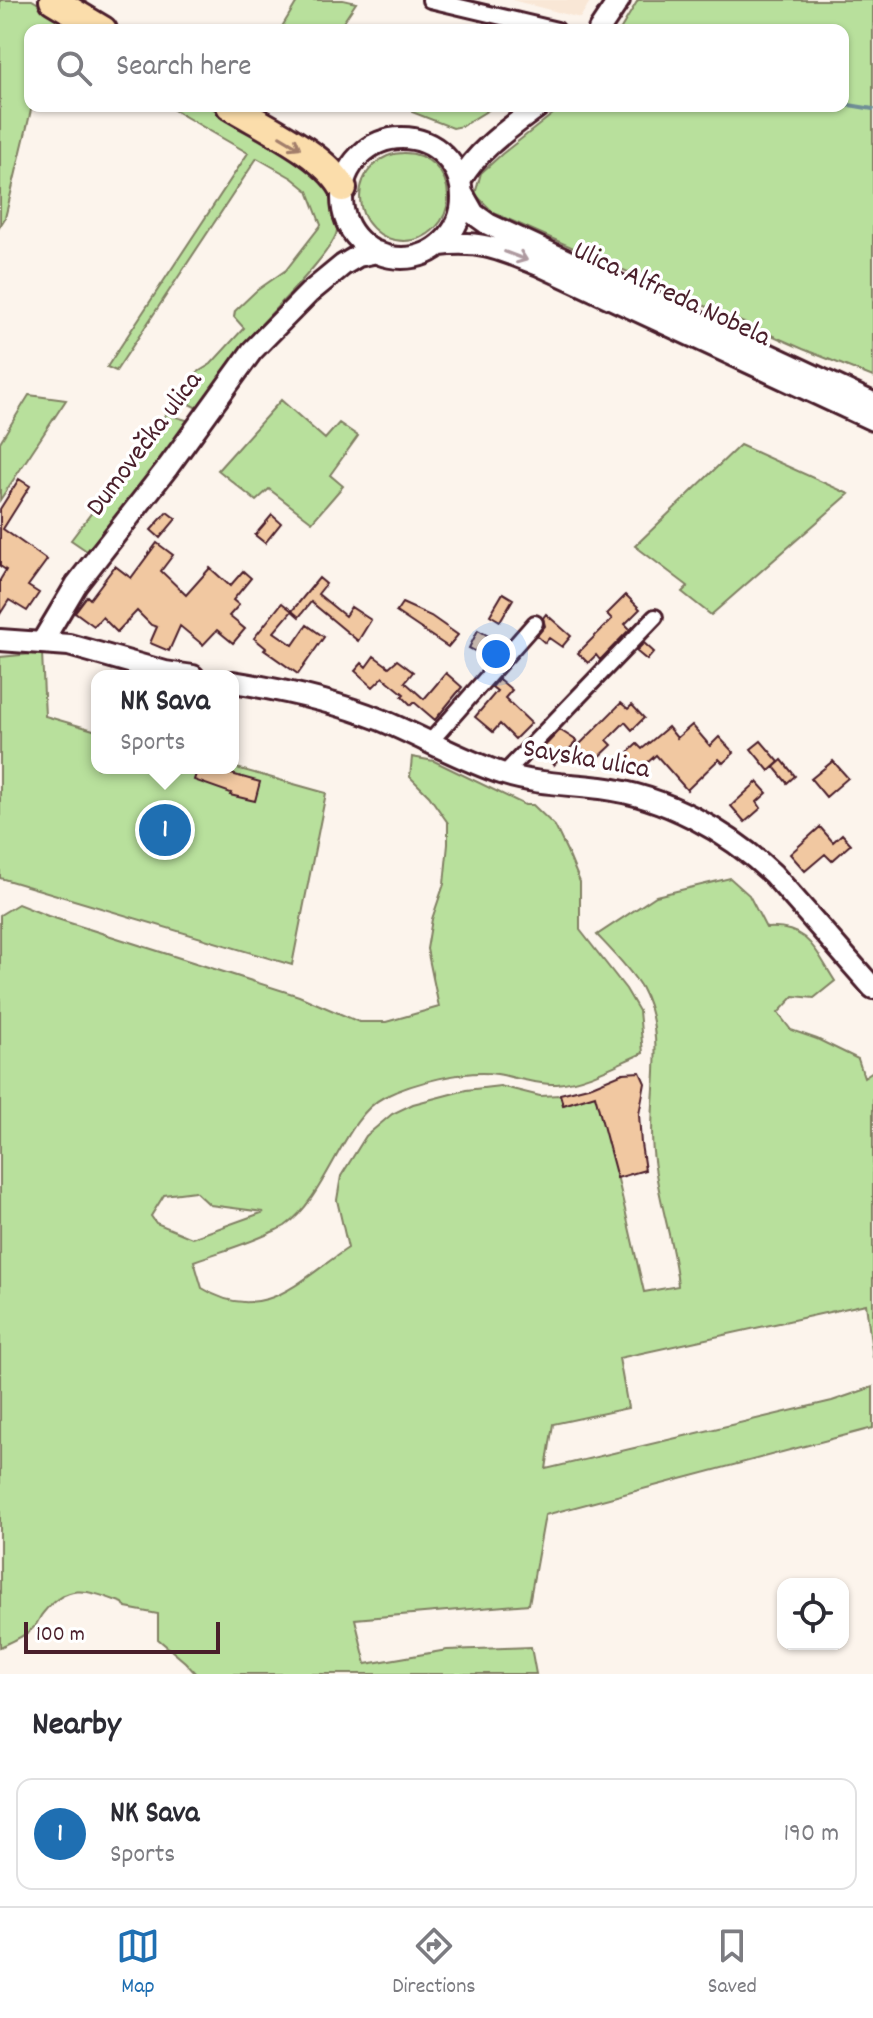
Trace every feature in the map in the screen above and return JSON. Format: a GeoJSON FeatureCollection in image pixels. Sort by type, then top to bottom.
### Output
{"type":"FeatureCollection","features":[{"type":"Feature","properties":{"kind":"highway"},"geometry":{"type":"LineString","coordinates":[[53,0],[93,24]]}},
{"type":"Feature","properties":{"kind":"highway"},"geometry":{"type":"LineString","coordinates":[[240,112],[313,156],[330,170],[343,188]]}},
{"type":"Feature","properties":{"kind":"street"},"geometry":{"type":"LineString","coordinates":[[430,0],[532,24]]}},
{"type":"Feature","properties":{"kind":"street"},"geometry":{"type":"LineString","coordinates":[[603,24],[619,0]]}},
{"type":"Feature","properties":{"kind":"street"},"geometry":{"type":"LineString","coordinates":[[461,187],[473,161],[531,112]]}},
{"type":"Feature","properties":{"kind":"street"},"geometry":{"type":"LineString","coordinates":[[440,151],[468,148],[502,135]]}},
{"type":"Feature","properties":{"kind":"street"},"geometry":{"type":"LineString","coordinates":[[408,138],[425,142],[440,151],[453,165],[461,187],[461,212],[453,230],[440,245],[426,253],[393,257],[377,252],[356,236],[348,224],[343,206],[343,188],[359,156],[373,145],[390,139],[408,138]]}},
{"type":"Feature","properties":{"kind":"street","name":"Ulica Alfreda Nobela"},"geometry":{"type":"LineString","coordinates":[[461,187],[474,214],[488,224],[873,403]]}},
{"type":"Feature","properties":{"kind":"street","name":"Dumovečka ulica"},"geometry":{"type":"LineString","coordinates":[[309,293],[340,252],[346,240],[348,224]]}},
{"type":"Feature","properties":{"kind":"street","name":"Ulica Alfreda Nobela"},"geometry":{"type":"LineString","coordinates":[[440,245],[462,242],[487,245],[539,265],[873,420]]}},
{"type":"Feature","properties":{"kind":"street","name":"Dumovečka ulica"},"geometry":{"type":"LineString","coordinates":[[42,642],[76,585],[168,467],[252,351],[309,293],[343,265],[358,256],[377,252]]}},
{"type":"Feature","properties":{"kind":"street"},"geometry":{"type":"LineString","coordinates":[[504,774],[655,617]]}},
{"type":"Feature","properties":{"kind":"street"},"geometry":{"type":"LineString","coordinates":[[430,742],[535,623]]}},
{"type":"Feature","properties":{"kind":"street"},"geometry":{"type":"LineString","coordinates":[[0,640],[69,645],[158,670]]}},
{"type":"Feature","properties":{"kind":"street","name":"Savska ulica"},"geometry":{"type":"LineString","coordinates":[[239,683],[345,707],[504,774],[604,788],[672,808],[726,837],[758,860],[873,988]]}},
{"type":"Feature","properties":{"kind":"shaded area"},"geometry":{"type":"Polygon","coordinates":[[[512,0],[591,0],[580,18],[512,0]]]}},
{"type":"Feature","properties":{"kind":"green space"},"geometry":{"type":"Polygon","coordinates":[[[0,0],[32,0],[72,24],[24,24],[24,112],[31,112],[5,218],[0,226],[0,0]]]}},
{"type":"Feature","properties":{"kind":"green space"},"geometry":{"type":"Polygon","coordinates":[[[298,0],[356,3],[342,24],[284,24],[298,0]]]}},
{"type":"Feature","properties":{"kind":"green space"},"geometry":{"type":"Polygon","coordinates":[[[638,0],[873,0],[873,377],[494,213],[475,194],[481,173],[555,112],[849,112],[849,24],[624,24],[638,0]]]}},
{"type":"Feature","properties":{"kind":"green space"},"geometry":{"type":"Polygon","coordinates":[[[177,112],[218,112],[305,164],[323,178],[329,190],[337,230],[325,252],[250,337],[197,408],[181,400],[195,374],[211,364],[244,328],[234,317],[235,311],[256,291],[286,270],[321,225],[308,191],[257,158],[116,371],[107,367],[248,153],[177,112]]]}},
{"type":"Feature","properties":{"kind":"green space"},"geometry":{"type":"Polygon","coordinates":[[[412,112],[485,112],[453,128],[412,112]]]}},
{"type":"Feature","properties":{"kind":"green space"},"geometry":{"type":"Polygon","coordinates":[[[404,153],[421,157],[435,166],[444,180],[448,197],[444,214],[435,228],[421,237],[404,241],[387,237],[373,228],[364,214],[360,197],[364,180],[373,166],[387,157],[404,153]]]}},
{"type":"Feature","properties":{"kind":"green space"},"geometry":{"type":"Polygon","coordinates":[[[29,395],[66,400],[0,500],[0,442],[29,395]]]}},
{"type":"Feature","properties":{"kind":"green space"},"geometry":{"type":"Polygon","coordinates":[[[281,400],[325,439],[339,423],[358,436],[330,475],[343,486],[312,522],[269,489],[256,501],[218,470],[281,400]]]}},
{"type":"Feature","properties":{"kind":"green space"},"geometry":{"type":"Polygon","coordinates":[[[166,414],[190,421],[87,551],[71,540],[166,414]]]}},
{"type":"Feature","properties":{"kind":"green space"},"geometry":{"type":"Polygon","coordinates":[[[740,445],[849,494],[711,615],[682,592],[688,586],[635,546],[740,445]]]}},
{"type":"Feature","properties":{"kind":"green space"},"geometry":{"type":"Polygon","coordinates":[[[42,653],[45,716],[91,729],[91,774],[239,774],[239,769],[326,793],[292,965],[0,878],[0,657],[42,653]]]}},
{"type":"Feature","properties":{"kind":"green space"},"geometry":{"type":"Polygon","coordinates":[[[412,757],[434,761],[525,805],[533,805],[555,826],[580,882],[580,930],[626,989],[639,1011],[643,1053],[579,1080],[557,1084],[497,1074],[455,1075],[424,1082],[384,1097],[370,1107],[358,1122],[313,1196],[285,1226],[194,1261],[202,1288],[224,1299],[243,1302],[262,1300],[297,1285],[348,1248],[337,1200],[341,1176],[366,1136],[392,1114],[413,1104],[466,1090],[500,1086],[540,1096],[560,1095],[564,1105],[595,1095],[644,1292],[678,1286],[653,1152],[654,1027],[641,987],[597,935],[656,896],[730,878],[749,895],[766,928],[780,928],[801,935],[835,981],[814,998],[794,996],[778,1013],[791,1030],[858,1059],[864,1077],[873,1071],[873,1358],[866,1304],[619,1358],[628,1408],[553,1424],[546,1469],[832,1401],[873,1387],[873,1428],[545,1515],[529,1604],[355,1619],[366,1664],[447,1650],[531,1647],[536,1674],[196,1674],[158,1639],[158,1614],[126,1608],[123,1603],[90,1592],[62,1596],[29,1631],[0,1647],[0,915],[18,904],[299,996],[359,1022],[386,1022],[439,1007],[427,949],[432,919],[444,884],[448,823],[429,796],[410,777],[412,757]],[[195,1191],[164,1195],[151,1216],[156,1223],[192,1238],[264,1212],[210,1205],[195,1191]]]}},
{"type":"Feature","properties":{"kind":"building"},"geometry":{"type":"Polygon","coordinates":[[[19,479],[30,486],[3,529],[47,560],[28,586],[39,593],[27,611],[9,600],[0,614],[0,580],[6,570],[0,566],[0,509],[19,479]]]}},
{"type":"Feature","properties":{"kind":"building"},"geometry":{"type":"Polygon","coordinates":[[[167,512],[176,519],[160,538],[151,530],[167,512]]]}},
{"type":"Feature","properties":{"kind":"building"},"geometry":{"type":"Polygon","coordinates":[[[272,515],[281,523],[265,543],[255,535],[272,515]]]}},
{"type":"Feature","properties":{"kind":"building"},"geometry":{"type":"Polygon","coordinates":[[[157,543],[173,555],[161,571],[186,595],[210,568],[230,586],[243,571],[251,578],[233,600],[239,605],[229,616],[245,629],[233,643],[217,630],[203,645],[180,626],[169,651],[150,643],[157,627],[137,611],[117,632],[102,617],[94,626],[75,612],[87,596],[90,599],[115,566],[131,578],[157,543]]]}},
{"type":"Feature","properties":{"kind":"building"},"geometry":{"type":"Polygon","coordinates":[[[319,578],[326,584],[318,594],[345,616],[351,607],[371,620],[358,641],[311,602],[299,617],[292,611],[319,578]]]}},
{"type":"Feature","properties":{"kind":"building"},"geometry":{"type":"Polygon","coordinates":[[[503,593],[513,599],[500,621],[490,615],[503,593]]]}},
{"type":"Feature","properties":{"kind":"building"},"geometry":{"type":"Polygon","coordinates":[[[626,595],[640,609],[625,624],[630,629],[600,660],[596,655],[588,663],[578,653],[612,619],[607,614],[626,595]]]}},
{"type":"Feature","properties":{"kind":"building"},"geometry":{"type":"Polygon","coordinates":[[[282,603],[292,611],[274,632],[293,645],[307,625],[324,637],[298,674],[264,650],[266,648],[254,638],[282,603]]]}},
{"type":"Feature","properties":{"kind":"building"},"geometry":{"type":"Polygon","coordinates":[[[402,603],[431,616],[458,635],[448,647],[396,612],[402,603]]]}},
{"type":"Feature","properties":{"kind":"building"},"geometry":{"type":"Polygon","coordinates":[[[546,614],[571,636],[562,647],[549,638],[545,643],[537,636],[545,626],[543,618],[546,614]]]}},
{"type":"Feature","properties":{"kind":"building"},"geometry":{"type":"Polygon","coordinates":[[[478,630],[499,642],[490,659],[469,648],[478,630]]]}},
{"type":"Feature","properties":{"kind":"building"},"geometry":{"type":"Polygon","coordinates":[[[644,643],[654,652],[647,660],[636,651],[644,643]]]}},
{"type":"Feature","properties":{"kind":"building"},"geometry":{"type":"Polygon","coordinates":[[[374,656],[389,667],[397,660],[413,672],[405,682],[424,699],[446,673],[462,687],[435,720],[414,702],[411,705],[402,696],[404,694],[383,677],[373,687],[355,671],[362,663],[366,667],[374,656]]]}},
{"type":"Feature","properties":{"kind":"building"},"geometry":{"type":"Polygon","coordinates":[[[499,679],[512,690],[505,698],[531,723],[515,739],[500,724],[493,732],[475,717],[497,691],[492,687],[499,679]]]}},
{"type":"Feature","properties":{"kind":"building"},"geometry":{"type":"Polygon","coordinates":[[[621,703],[628,709],[632,705],[644,718],[632,730],[625,722],[607,740],[612,745],[594,762],[578,746],[621,703]]]}},
{"type":"Feature","properties":{"kind":"building"},"geometry":{"type":"Polygon","coordinates":[[[692,725],[710,746],[719,737],[734,753],[723,763],[719,759],[687,790],[656,755],[637,772],[623,757],[637,744],[642,749],[668,727],[677,738],[692,725]]]}},
{"type":"Feature","properties":{"kind":"building"},"geometry":{"type":"Polygon","coordinates":[[[560,730],[577,741],[554,765],[540,751],[560,730]]]}},
{"type":"Feature","properties":{"kind":"building"},"geometry":{"type":"Polygon","coordinates":[[[761,741],[779,762],[769,771],[751,749],[761,741]]]}},
{"type":"Feature","properties":{"kind":"building"},"geometry":{"type":"Polygon","coordinates":[[[782,760],[795,776],[787,783],[774,767],[782,760]]]}},
{"type":"Feature","properties":{"kind":"building"},"geometry":{"type":"Polygon","coordinates":[[[833,761],[848,778],[826,797],[811,779],[833,761]]]}},
{"type":"Feature","properties":{"kind":"building"},"geometry":{"type":"Polygon","coordinates":[[[196,774],[231,774],[260,782],[255,801],[230,795],[194,780],[196,774]]]}},
{"type":"Feature","properties":{"kind":"building"},"geometry":{"type":"Polygon","coordinates":[[[757,782],[767,793],[757,802],[761,808],[745,822],[731,806],[757,782]]]}},
{"type":"Feature","properties":{"kind":"building"},"geometry":{"type":"Polygon","coordinates":[[[820,827],[833,842],[842,834],[851,844],[832,861],[825,854],[805,871],[790,854],[820,827]]]}},
{"type":"Feature","properties":{"kind":"building"},"geometry":{"type":"Polygon","coordinates":[[[640,1072],[645,1083],[639,1114],[645,1170],[617,1178],[595,1095],[563,1105],[560,1094],[592,1086],[623,1073],[640,1072]]]}},
{"type":"Feature","properties":{"kind":"waterway"},"geometry":{"type":"LineString","coordinates":[[849,105],[873,109]]}},
{"type":"Feature","properties":{"kind":"place","name":"NK Sava"},"geometry":{"type":"Point","coordinates":[165,830]}}]}
